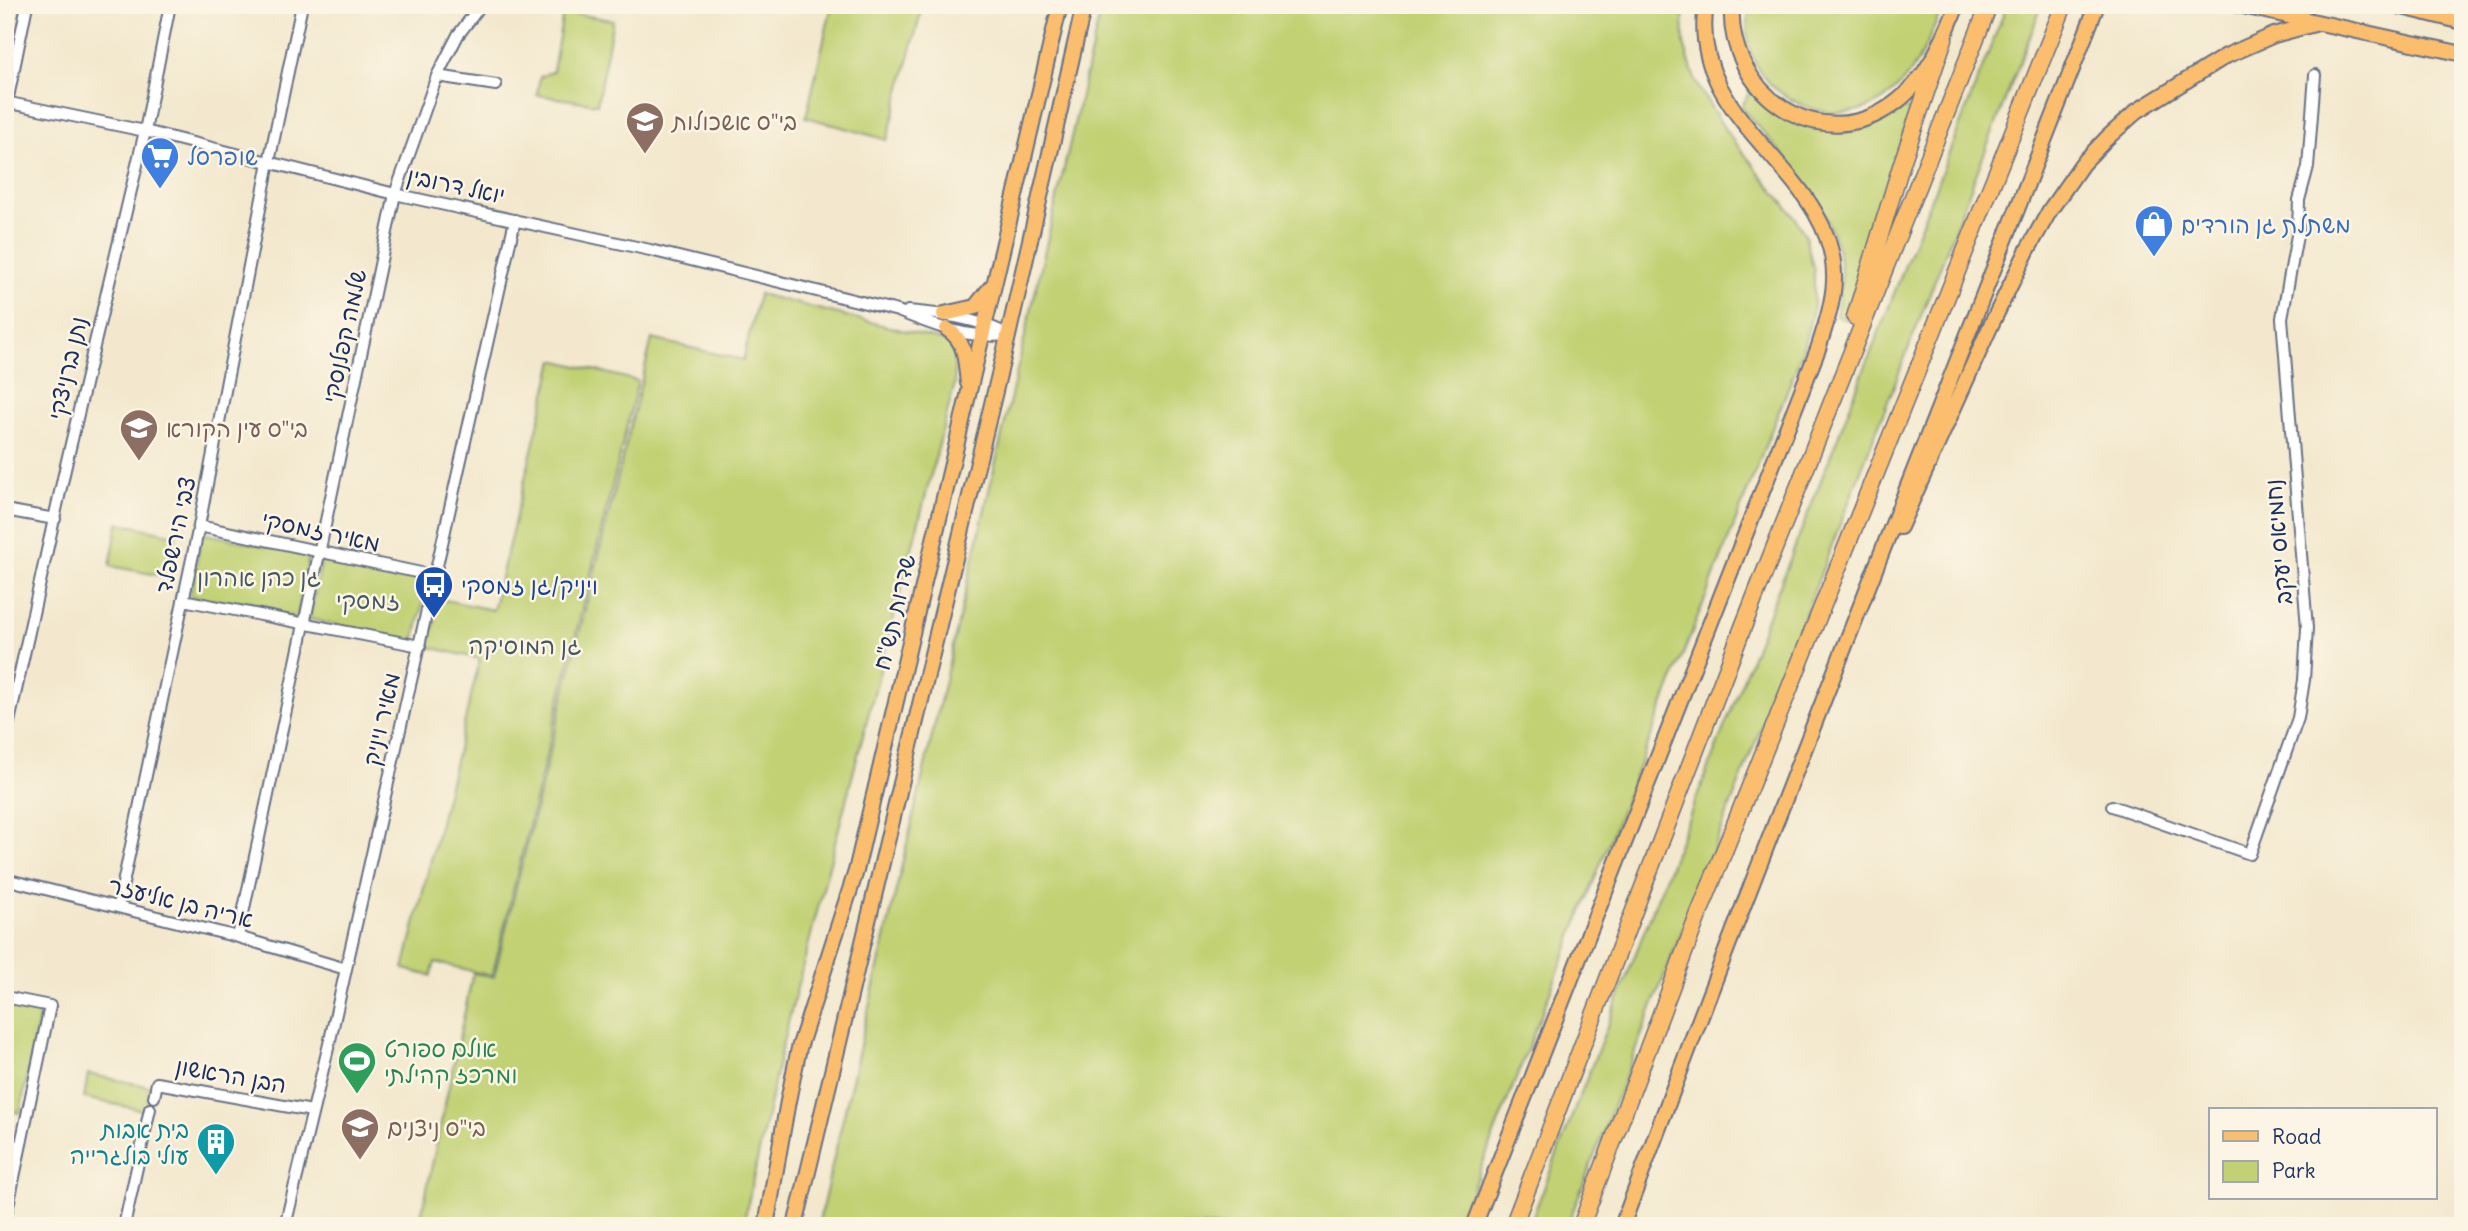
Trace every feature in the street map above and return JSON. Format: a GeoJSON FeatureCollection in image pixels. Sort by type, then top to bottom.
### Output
{"type":"FeatureCollection","features":[{"type":"Feature","properties":{"kind":"highway"},"geometry":{"type":"LineString","coordinates":[[1511,1226],[1821,428],[1989,5]]}},
{"type":"Feature","properties":{"kind":"highway"},"geometry":{"type":"LineString","coordinates":[[1581,1226],[1702,908],[2064,7]]}},
{"type":"Feature","properties":{"kind":"highway"},"geometry":{"type":"LineString","coordinates":[[1821,428],[1944,40]]}},
{"type":"Feature","properties":{"kind":"main road","name":"שדרות תש\"ח"},"geometry":{"type":"LineString","coordinates":[[766,1226],[799,1048],[856,871],[1060,5]]}},
{"type":"Feature","properties":{"kind":"main road","name":"שדרות תש\"ח"},"geometry":{"type":"LineString","coordinates":[[795,1226],[1084,5]]}},
{"type":"Feature","properties":{"kind":"main road"},"geometry":{"type":"LineString","coordinates":[[1732,5],[1731,21],[1735,43],[1746,71],[1763,93],[1777,105],[1822,122],[1853,122],[1880,113],[1906,95],[1944,40],[1957,5]]}},
{"type":"Feature","properties":{"kind":"main road"},"geometry":{"type":"LineString","coordinates":[[1740,5],[1738,40],[1746,71]]}},
{"type":"Feature","properties":{"kind":"main road"},"geometry":{"type":"LineString","coordinates":[[2238,5],[2463,54]]}},
{"type":"Feature","properties":{"kind":"main road"},"geometry":{"type":"LineString","coordinates":[[2268,12],[2308,5]]}},
{"type":"Feature","properties":{"kind":"main road"},"geometry":{"type":"LineString","coordinates":[[2394,5],[2455,20]]}},
{"type":"Feature","properties":{"kind":"main road"},"geometry":{"type":"LineString","coordinates":[[2420,5],[2455,20]]}},
{"type":"Feature","properties":{"kind":"main road"},"geometry":{"type":"LineString","coordinates":[[1474,1226],[1818,349],[1832,295],[1833,264],[1824,230],[1797,186],[1727,100],[1709,64],[1704,45],[1706,6]]}},
{"type":"Feature","properties":{"kind":"main road"},"geometry":{"type":"LineString","coordinates":[[1622,1226],[1828,688],[2095,10]]}},
{"type":"Feature","properties":{"kind":"main road"},"geometry":{"type":"LineString","coordinates":[[1828,688],[2026,251],[2066,186],[2107,138],[2137,111],[2226,56],[2256,41],[2318,23]]}},
{"type":"Feature","properties":{"kind":"main road"},"geometry":{"type":"LineString","coordinates":[[970,394],[962,345],[946,321],[975,307],[985,297],[998,273]]}},
{"type":"Feature","properties":{"kind":"street"},"geometry":{"type":"LineString","coordinates":[[6,105],[27,5]]}},
{"type":"Feature","properties":{"kind":"street","name":"נתן ברניצקי"},"geometry":{"type":"LineString","coordinates":[[5,740],[145,131],[170,5]]}},
{"type":"Feature","properties":{"kind":"street","name":"צבי הירשפלד"},"geometry":{"type":"LineString","coordinates":[[118,907],[199,526],[302,5]]}},
{"type":"Feature","properties":{"kind":"street","name":"שלמה קפלנסקי"},"geometry":{"type":"LineString","coordinates":[[238,937],[395,194],[437,76],[458,35],[481,5]]}},
{"type":"Feature","properties":{"kind":"street","name":"נחמיאס יעקב"},"geometry":{"type":"LineString","coordinates":[[2112,806],[2250,854],[2298,718],[2304,680],[2307,628],[2282,318],[2298,230],[2299,200],[2308,167],[2315,75]]}},
{"type":"Feature","properties":{"kind":"street"},"geometry":{"type":"LineString","coordinates":[[437,76],[496,85]]}},
{"type":"Feature","properties":{"kind":"street","name":"יואל דרובין"},"geometry":{"type":"LineString","coordinates":[[6,105],[145,131],[395,194],[663,253],[1008,335]]}},
{"type":"Feature","properties":{"kind":"street","name":"מאיר ויניק"},"geometry":{"type":"LineString","coordinates":[[285,1226],[346,970],[515,220]]}},
{"type":"Feature","properties":{"kind":"street"},"geometry":{"type":"LineString","coordinates":[[5,510],[55,519]]}},
{"type":"Feature","properties":{"kind":"street","name":"מאיר זמסקי"},"geometry":{"type":"LineString","coordinates":[[199,526],[435,576]]}},
{"type":"Feature","properties":{"kind":"street"},"geometry":{"type":"LineString","coordinates":[[183,600],[420,646]]}},
{"type":"Feature","properties":{"kind":"street","name":"אריה בן אליעזר"},"geometry":{"type":"LineString","coordinates":[[5,879],[238,937],[346,970]]}},
{"type":"Feature","properties":{"kind":"street"},"geometry":{"type":"LineString","coordinates":[[5,997],[50,1006],[5,1220]]}},
{"type":"Feature","properties":{"kind":"street","name":"הבן הראשון"},"geometry":{"type":"LineString","coordinates":[[154,1097],[157,1083],[312,1111]]}},
{"type":"Feature","properties":{"kind":"street"},"geometry":{"type":"LineString","coordinates":[[124,1226],[150,1109]]}},
{"type":"Feature","properties":{"kind":"green space"},"geometry":{"type":"Polygon","coordinates":[[[832,5],[923,5],[887,140],[806,117],[832,5]]]}},
{"type":"Feature","properties":{"kind":"green space"},"geometry":{"type":"Polygon","coordinates":[[[1102,5],[1683,5],[1684,44],[1696,83],[1726,131],[1795,217],[1805,235],[1814,271],[1814,307],[1801,355],[1458,1226],[818,1226],[1102,5]]]}},
{"type":"Feature","properties":{"kind":"green space"},"geometry":{"type":"Polygon","coordinates":[[[1751,5],[1943,5],[1924,50],[1912,71],[1896,89],[1872,106],[1845,112],[1817,110],[1792,100],[1770,83],[1754,61],[1747,35],[1751,5]]]}},
{"type":"Feature","properties":{"kind":"green space"},"geometry":{"type":"Polygon","coordinates":[[[2007,5],[2042,5],[1567,1226],[1529,1226],[2007,5]]]}},
{"type":"Feature","properties":{"kind":"green space"},"geometry":{"type":"Polygon","coordinates":[[[564,7],[575,14],[613,20],[597,104],[537,95],[540,77],[553,71],[564,7]]]}},
{"type":"Feature","properties":{"kind":"green space"},"geometry":{"type":"Polygon","coordinates":[[[1751,89],[1789,118],[1817,129],[1847,131],[1863,128],[1902,108],[1911,111],[1847,320],[1836,316],[1841,273],[1830,226],[1819,204],[1790,163],[1741,108],[1751,89]]]}},
{"type":"Feature","properties":{"kind":"green space"},"geometry":{"type":"Polygon","coordinates":[[[759,294],[953,343],[955,383],[782,1046],[743,1226],[419,1226],[473,973],[494,977],[652,339],[743,360],[759,294]]]}},
{"type":"Feature","properties":{"kind":"green space","name":"גן המוסיקה"},"geometry":{"type":"Polygon","coordinates":[[[554,360],[638,381],[492,976],[435,962],[431,976],[404,969],[480,659],[429,647],[440,599],[493,610],[554,360]]]}},
{"type":"Feature","properties":{"kind":"green space"},"geometry":{"type":"Polygon","coordinates":[[[118,523],[176,535],[168,577],[110,566],[118,523]]]}},
{"type":"Feature","properties":{"kind":"green space","name":"גן כהן אהרון"},"geometry":{"type":"Polygon","coordinates":[[[202,533],[309,555],[297,618],[190,596],[202,533]]]}},
{"type":"Feature","properties":{"kind":"green space","name":"זמסקי"},"geometry":{"type":"Polygon","coordinates":[[[322,558],[428,581],[414,642],[309,619],[322,558]]]}},
{"type":"Feature","properties":{"kind":"green space"},"geometry":{"type":"Polygon","coordinates":[[[5,1006],[40,1013],[20,1113],[5,1110],[5,1006]]]}},
{"type":"Feature","properties":{"kind":"green space"},"geometry":{"type":"Polygon","coordinates":[[[88,1074],[152,1087],[146,1111],[84,1098],[88,1074]]]}},
{"type":"Feature","properties":{"kind":"place","name":"בי\"ס אשכולות"},"geometry":{"type":"Point","coordinates":[645,155]}},
{"type":"Feature","properties":{"kind":"place","name":"שופרסל"},"geometry":{"type":"Point","coordinates":[160,190]}},
{"type":"Feature","properties":{"kind":"place","name":"משתלת גן הורדים"},"geometry":{"type":"Point","coordinates":[2154,258]}},
{"type":"Feature","properties":{"kind":"place","name":"בי\"ס עין הקורא"},"geometry":{"type":"Point","coordinates":[139,462]}},
{"type":"Feature","properties":{"kind":"place","name":"ויניק/גן זמסקי"},"geometry":{"type":"Point","coordinates":[434,619]}},
{"type":"Feature","properties":{"kind":"place","name":"אולם ספורט ומרכז קהילתי"},"geometry":{"type":"Point","coordinates":[357,1095]}},
{"type":"Feature","properties":{"kind":"place","name":"בי\"ס ניצנים"},"geometry":{"type":"Point","coordinates":[360,1161]}},
{"type":"Feature","properties":{"kind":"place","name":"בית אבות עולי בולגרייה"},"geometry":{"type":"Point","coordinates":[216,1176]}}]}
